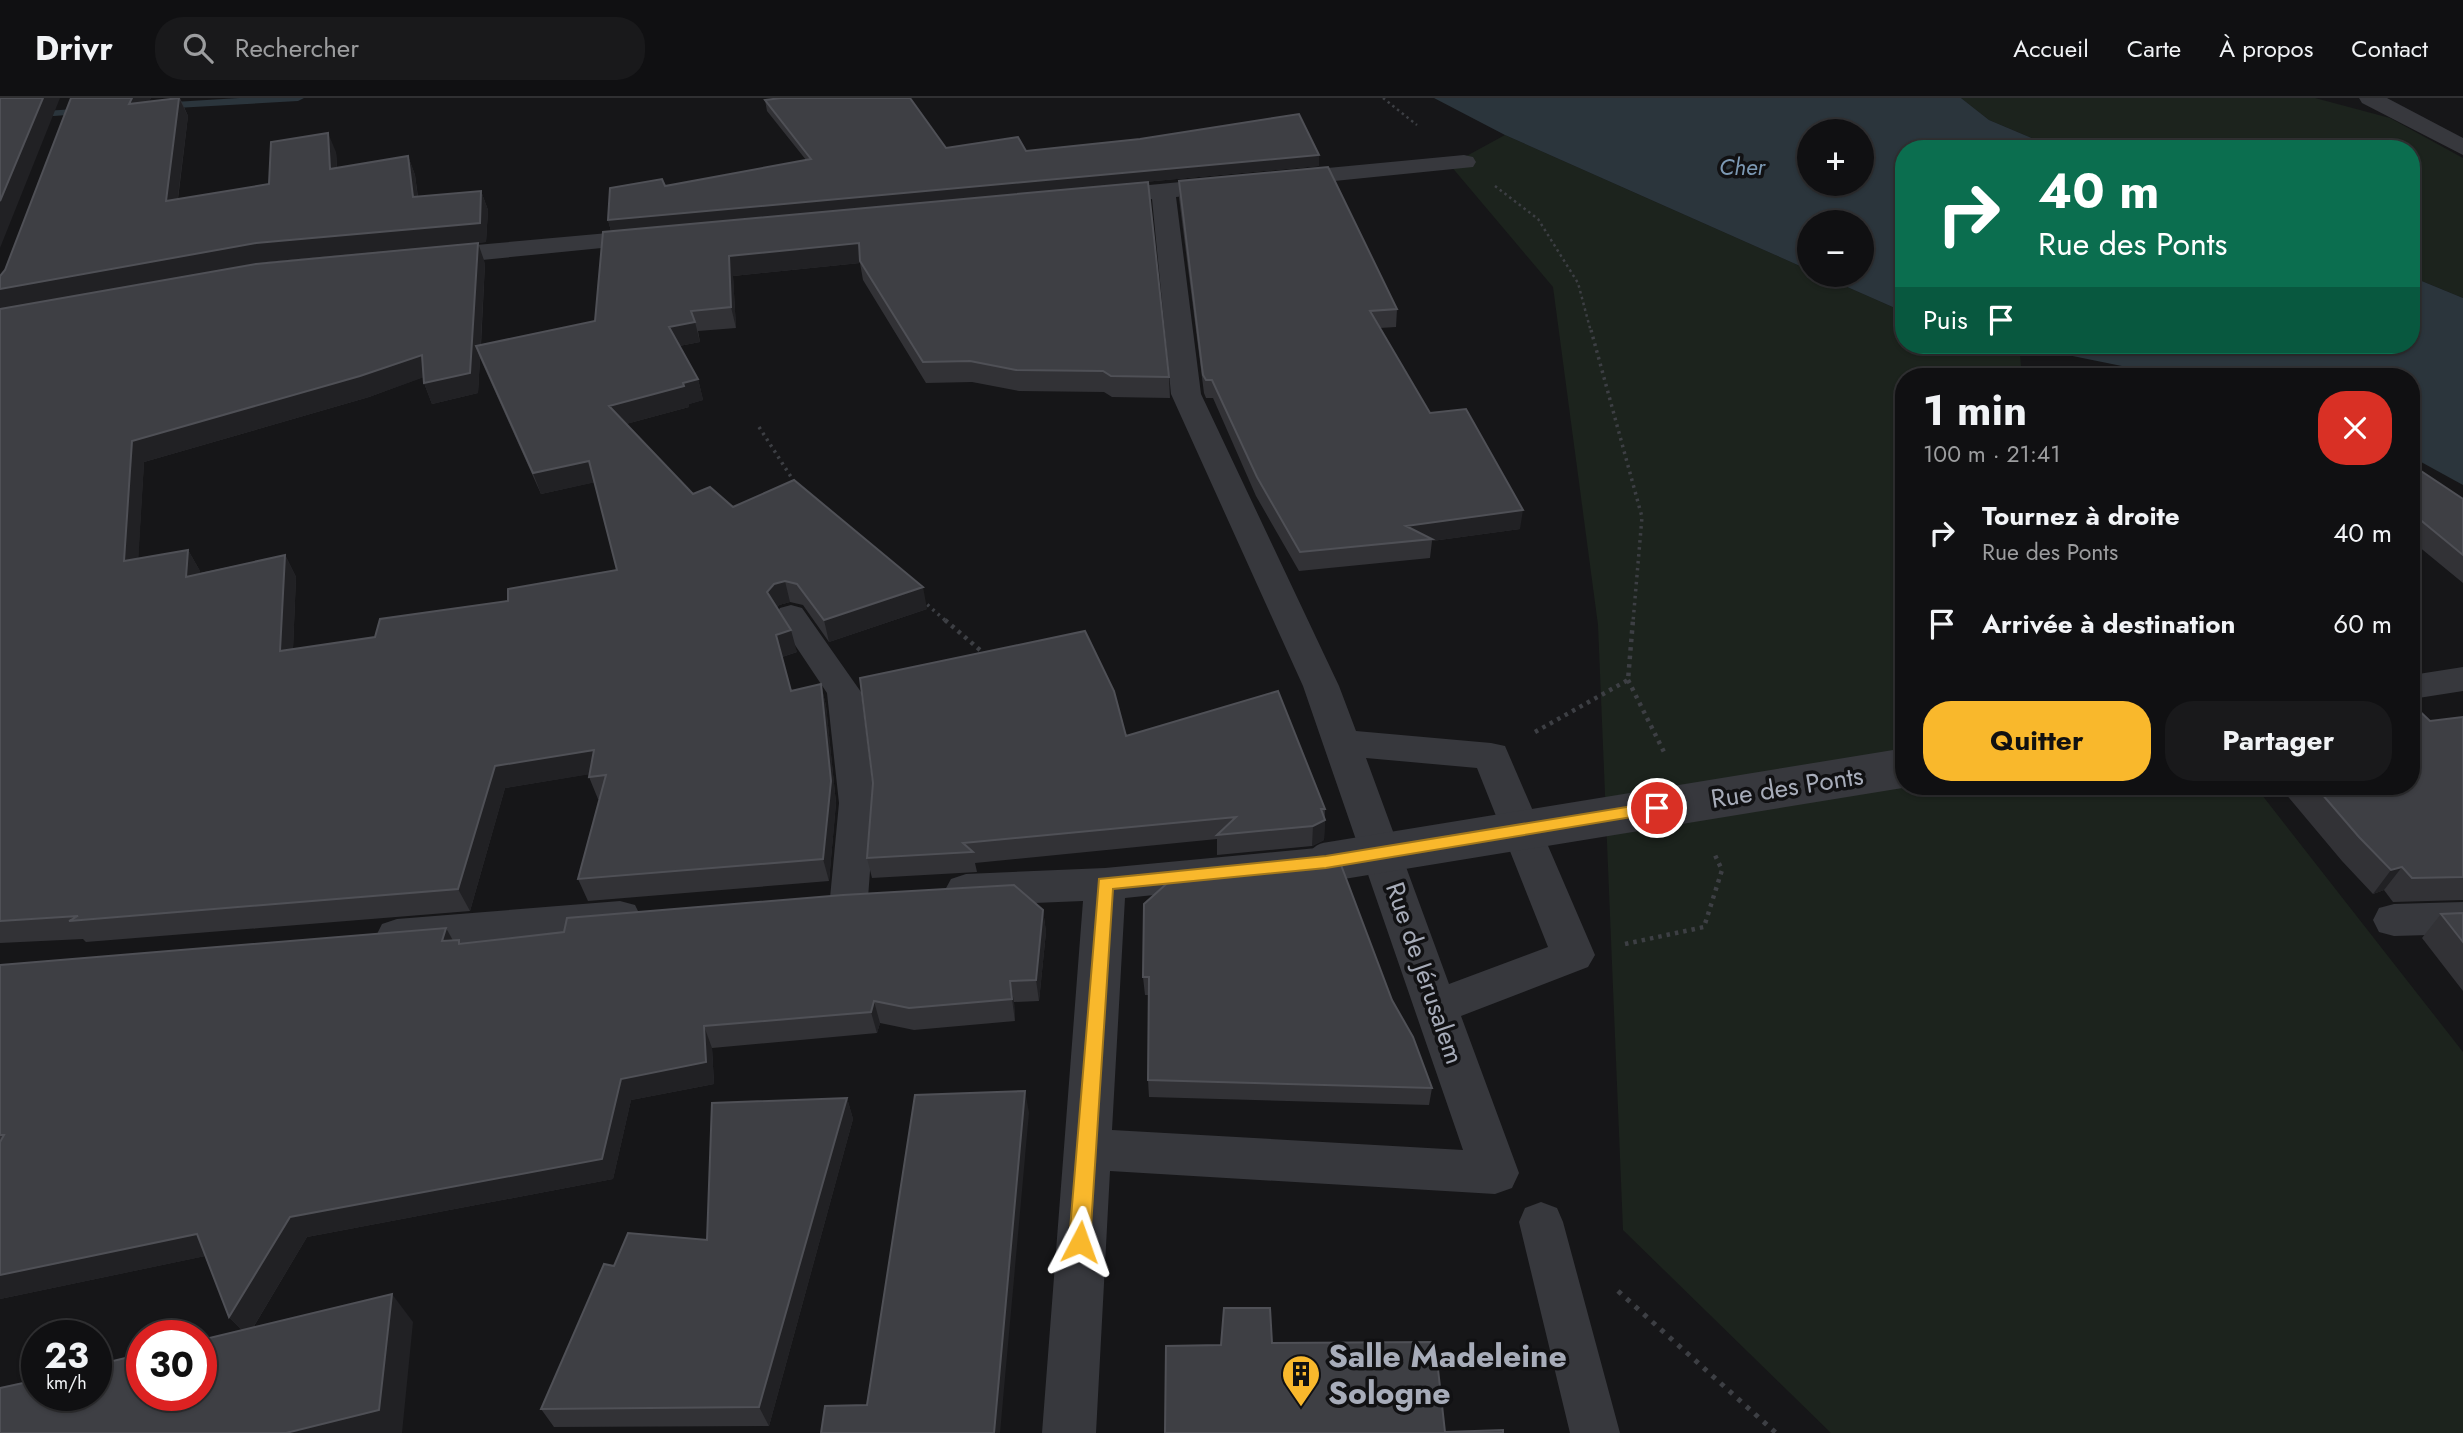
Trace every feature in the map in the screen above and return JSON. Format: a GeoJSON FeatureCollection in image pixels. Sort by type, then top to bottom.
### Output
{"type":"FeatureCollection","features":[{"type":"Feature","properties":{"kind":"street"},"geometry":{"type":"LineString","coordinates":[[2370,98],[2463,148]]}},
{"type":"Feature","properties":{"kind":"street"},"geometry":{"type":"LineString","coordinates":[[1066,199],[1464,162]]}},
{"type":"Feature","properties":{"kind":"street","name":"Rue de Jérusalem"},"geometry":{"type":"LineString","coordinates":[[1086,1149],[1495,1173],[1321,685],[1186,394],[1163,190]]}},
{"type":"Feature","properties":{"kind":"street"},"geometry":{"type":"LineString","coordinates":[[403,260],[679,235]]}},
{"type":"Feature","properties":{"kind":"street"},"geometry":{"type":"LineString","coordinates":[[2420,686],[2463,679]]}},
{"type":"Feature","properties":{"kind":"street"},"geometry":{"type":"LineString","coordinates":[[1342,743],[1491,756],[1573,955],[1436,1007]]}},
{"type":"Feature","properties":{"kind":"street","name":"Rue des Ponts"},"geometry":{"type":"LineString","coordinates":[[930,893],[1105,884],[1326,862],[1895,769]]}},
{"type":"Feature","properties":{"kind":"street"},"geometry":{"type":"LineString","coordinates":[[1069,1433],[1105,884]]}},
{"type":"Feature","properties":{"kind":"street"},"geometry":{"type":"LineString","coordinates":[[807,902],[890,896]]}},
{"type":"Feature","properties":{"kind":"street"},"geometry":{"type":"LineString","coordinates":[[362,939],[654,915]]}},
{"type":"Feature","properties":{"kind":"street"},"geometry":{"type":"LineString","coordinates":[[2394,920],[2463,918]]}},
{"type":"Feature","properties":{"kind":"lane"},"geometry":{"type":"LineString","coordinates":[[791,615],[844,692],[857,803],[849,898]]}},
{"type":"Feature","properties":{"kind":"lane"},"geometry":{"type":"LineString","coordinates":[[1541,1222],[1595,1433]]}},
{"type":"Feature","properties":{"kind":"path"},"geometry":{"type":"LineString","coordinates":[[1383,98],[1538,219],[1578,283],[1642,517],[1628,680],[1491,756]]}},
{"type":"Feature","properties":{"kind":"path"},"geometry":{"type":"LineString","coordinates":[[759,427],[797,486]]}},
{"type":"Feature","properties":{"kind":"path"},"geometry":{"type":"LineString","coordinates":[[916,595],[997,665]]}},
{"type":"Feature","properties":{"kind":"path"},"geometry":{"type":"LineString","coordinates":[[1613,1286],[1776,1433]]}},
{"type":"Feature","properties":{"kind":"shaded area"},"geometry":{"type":"Polygon","coordinates":[[[1961,98],[2315,98],[2390,118],[2463,158],[2463,298],[2420,280],[2420,140],[2037,140],[1989,120],[1961,98]]]}},
{"type":"Feature","properties":{"kind":"shaded area"},"geometry":{"type":"Polygon","coordinates":[[[1505,135],[1797,265],[1797,287],[1847,287],[1895,308],[1895,354],[2020,354],[2021,368],[1895,368],[1895,795],[2262,795],[2463,1052],[2463,1433],[1831,1433],[1623,1230],[1598,625],[1553,287],[1450,165],[1505,135]]]}},
{"type":"Feature","properties":{"kind":"water","name":"Cher"},"geometry":{"type":"Polygon","coordinates":[[[1434,98],[1961,98],[1989,120],[2037,140],[1895,140],[1895,308],[1847,287],[1874,287],[1874,210],[1797,210],[1797,265],[1505,135],[1434,98]]]}},
{"type":"Feature","properties":{"kind":"water"},"geometry":{"type":"Polygon","coordinates":[[[2420,280],[2463,298],[2463,485],[2420,461],[2420,368],[2132,368],[2063,354],[2420,354],[2420,280]]]}},
{"type":"Feature","properties":{"kind":"building"},"geometry":{"type":"Polygon","coordinates":[[[0,98],[43,98],[0,201],[0,98]]]}},
{"type":"Feature","properties":{"kind":"building"},"geometry":{"type":"Polygon","coordinates":[[[71,98],[132,98],[129,104],[179,98],[166,201],[269,184],[271,142],[328,133],[330,169],[408,156],[413,197],[481,191],[480,223],[256,243],[0,289],[0,276],[5,270],[71,98]]]}},
{"type":"Feature","properties":{"kind":"building"},"geometry":{"type":"Polygon","coordinates":[[[910,98],[946,148],[1018,137],[1026,151],[1140,139],[1299,114],[1319,155],[608,220],[610,188],[662,179],[665,186],[811,159],[765,100],[910,98]]]}},
{"type":"Feature","properties":{"kind":"building"},"geometry":{"type":"Polygon","coordinates":[[[1328,167],[1397,309],[1370,311],[1430,413],[1466,409],[1523,510],[1406,526],[1432,539],[1300,552],[1257,477],[1212,380],[1206,380],[1203,375],[1179,181],[1328,167]]]}},
{"type":"Feature","properties":{"kind":"building"},"geometry":{"type":"Polygon","coordinates":[[[1148,182],[1169,377],[1111,376],[1103,371],[1016,370],[970,361],[923,362],[860,261],[859,243],[729,256],[731,307],[691,311],[695,322],[669,327],[698,379],[683,383],[684,386],[609,406],[693,494],[710,487],[733,507],[794,480],[923,587],[824,620],[797,584],[785,581],[774,584],[767,592],[791,630],[776,635],[791,691],[821,684],[831,781],[823,859],[578,879],[606,775],[589,777],[594,750],[495,766],[458,889],[69,921],[78,916],[0,921],[0,309],[256,264],[478,243],[470,373],[424,383],[422,355],[360,376],[132,441],[124,561],[188,550],[186,577],[285,555],[280,651],[375,637],[380,619],[508,601],[508,589],[617,570],[589,461],[533,473],[476,346],[595,321],[603,232],[1148,182]]]}},
{"type":"Feature","properties":{"kind":"building"},"geometry":{"type":"Polygon","coordinates":[[[2420,470],[2463,499],[2463,555],[2420,520],[2420,470]]]}},
{"type":"Feature","properties":{"kind":"building"},"geometry":{"type":"Polygon","coordinates":[[[1085,631],[1114,691],[1126,736],[1278,691],[1325,809],[1321,809],[1325,820],[1313,826],[1217,835],[1236,817],[963,843],[973,852],[867,858],[873,783],[860,678],[1085,631]]]}},
{"type":"Feature","properties":{"kind":"building"},"geometry":{"type":"Polygon","coordinates":[[[2420,712],[2430,721],[2463,717],[2463,877],[2412,878],[2402,867],[2391,870],[2323,795],[2420,795],[2420,712]]]}},
{"type":"Feature","properties":{"kind":"building"},"geometry":{"type":"Polygon","coordinates":[[[1317,863],[1341,865],[1392,1000],[1413,1037],[1432,1088],[1148,1080],[1149,977],[1143,977],[1144,904],[1173,878],[1317,863]]]}},
{"type":"Feature","properties":{"kind":"building"},"geometry":{"type":"Polygon","coordinates":[[[1014,885],[1043,910],[1036,980],[1010,981],[1012,999],[909,1008],[874,1001],[871,1012],[704,1026],[706,1062],[621,1079],[602,1159],[290,1217],[229,1317],[197,1234],[0,1275],[0,1142],[4,1135],[0,1135],[0,965],[446,928],[442,941],[459,940],[459,944],[564,932],[567,918],[843,895],[1014,885]]]}},
{"type":"Feature","properties":{"kind":"building"},"geometry":{"type":"Polygon","coordinates":[[[2463,913],[2463,942],[2441,914],[2463,913]]]}},
{"type":"Feature","properties":{"kind":"building"},"geometry":{"type":"Polygon","coordinates":[[[1025,1091],[994,1433],[821,1433],[825,1406],[867,1405],[915,1095],[1025,1091]]]}},
{"type":"Feature","properties":{"kind":"building"},"geometry":{"type":"Polygon","coordinates":[[[847,1098],[759,1407],[541,1409],[604,1264],[614,1266],[628,1233],[707,1240],[712,1103],[847,1098]]]}},
{"type":"Feature","properties":{"kind":"building"},"geometry":{"type":"Polygon","coordinates":[[[392,1294],[379,1410],[286,1433],[0,1433],[0,1388],[21,1383],[21,1411],[112,1411],[112,1361],[126,1358],[126,1411],[217,1411],[217,1336],[392,1294]]]}},
{"type":"Feature","properties":{"kind":"building","name":"Salle Madeleine Sologne"},"geometry":{"type":"Polygon","coordinates":[[[1224,1308],[1270,1308],[1272,1343],[1435,1342],[1445,1432],[1503,1430],[1503,1433],[1165,1433],[1166,1346],[1221,1345],[1224,1308]]]}},
{"type":"Feature","properties":{"kind":"waterway"},"geometry":{"type":"LineString","coordinates":[[158,106],[298,98]]}},
{"type":"Feature","properties":{"kind":"waterway"},"geometry":{"type":"LineString","coordinates":[[0,117],[90,111]]}},
{"type":"Feature","properties":{"kind":"place","name":"Salle Madeleine Sologne"},"geometry":{"type":"Point","coordinates":[1301,1408]}},
{"type":"Feature","properties":{"kind":"route"},"geometry":{"type":"LineString","coordinates":[[1080,1242],[1105,884],[1326,862],[1657,808]]}}]}
